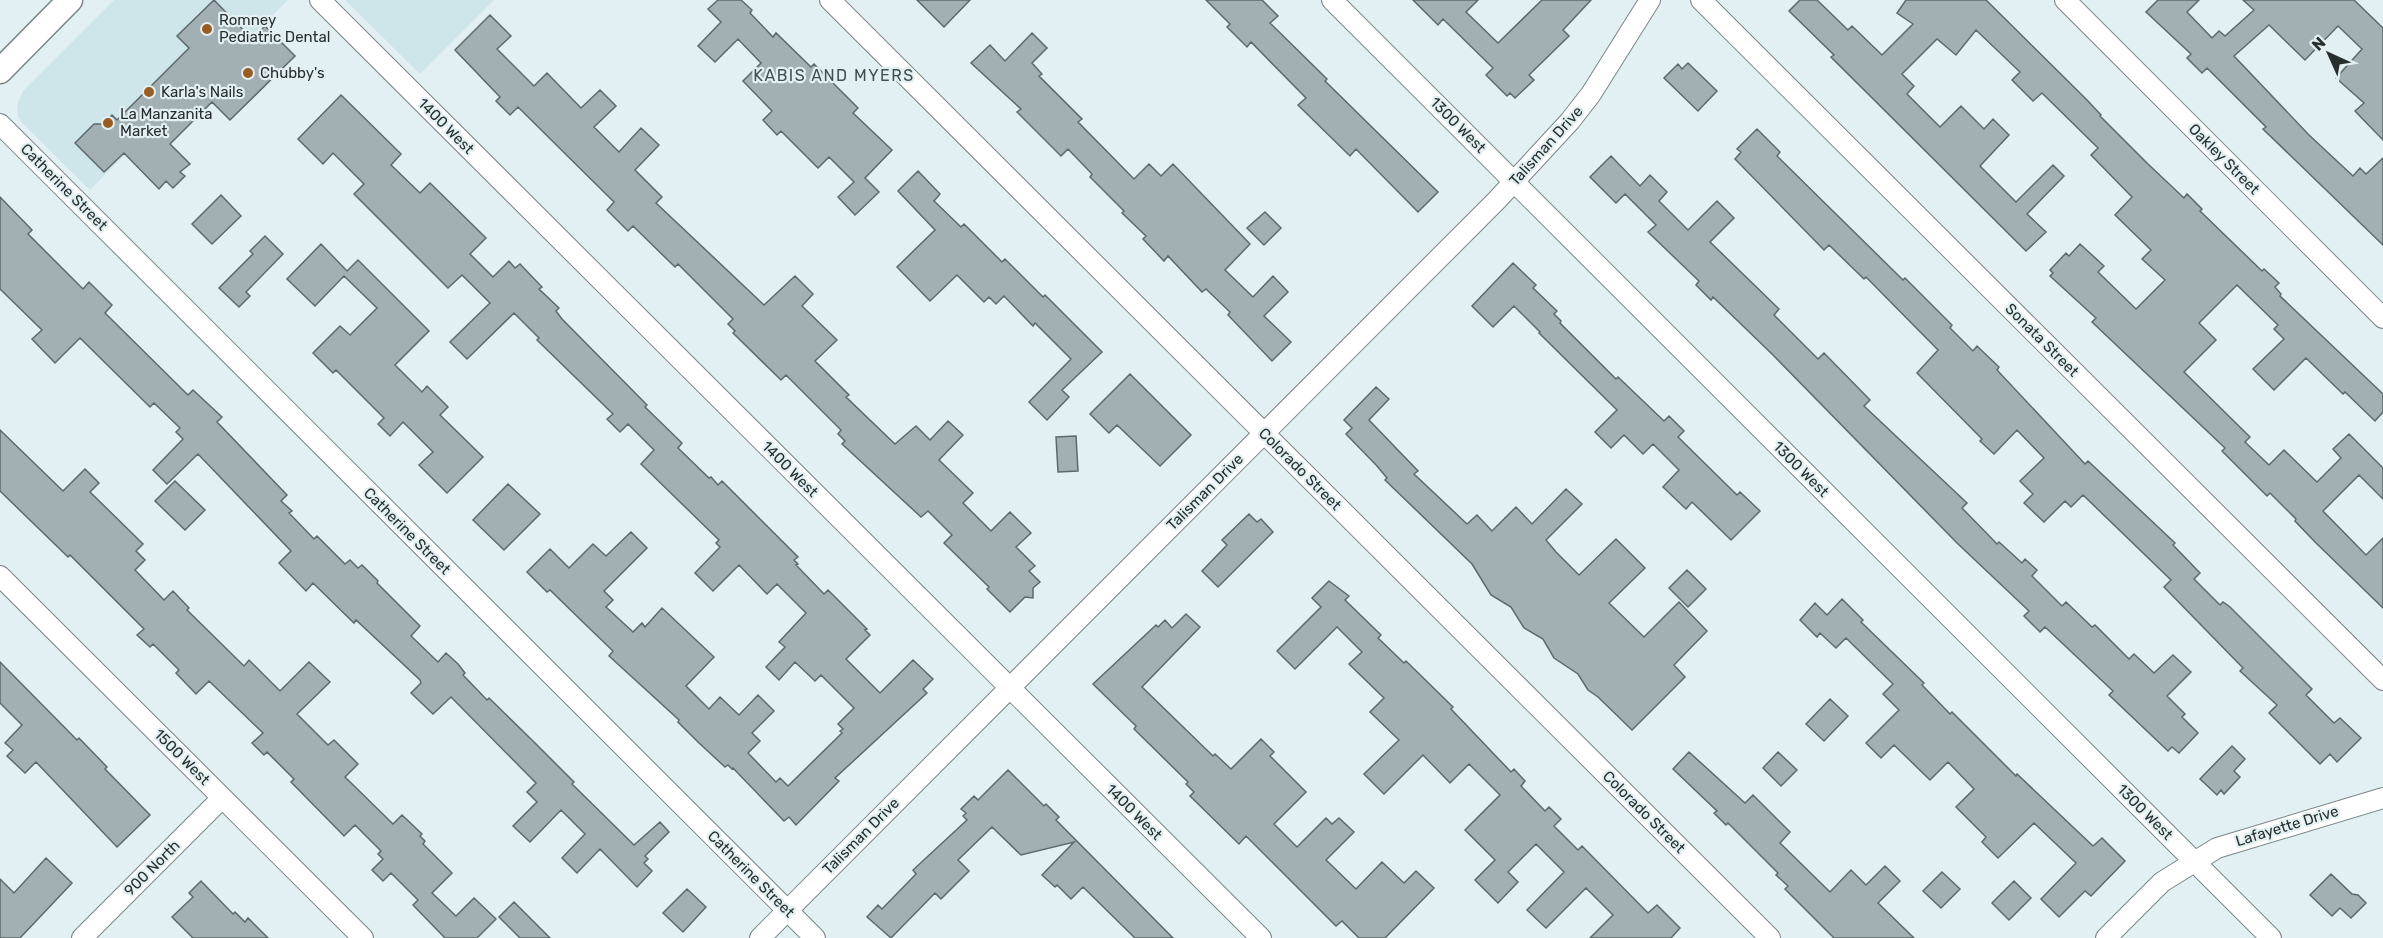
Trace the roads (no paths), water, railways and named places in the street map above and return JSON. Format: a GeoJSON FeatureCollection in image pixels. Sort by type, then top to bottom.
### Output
{"type":"FeatureCollection","features":[{"type":"Feature","properties":{"kind":"street"},"geometry":{"type":"LineString","coordinates":[[0,71],[70,0]]}},
{"type":"Feature","properties":{"kind":"street","name":"1400 West"},"geometry":{"type":"LineString","coordinates":[[320,0],[1261,938]]}},
{"type":"Feature","properties":{"kind":"street","name":"Colorado Street"},"geometry":{"type":"LineString","coordinates":[[830,0],[1770,938]]}},
{"type":"Feature","properties":{"kind":"street","name":"1300 West"},"geometry":{"type":"LineString","coordinates":[[1332,0],[2271,938]]}},
{"type":"Feature","properties":{"kind":"street","name":"Talisman Drive"},"geometry":{"type":"LineString","coordinates":[[760,938],[1514,182],[1570,121],[1591,94],[1650,0]]}},
{"type":"Feature","properties":{"kind":"street","name":"Sonata Street"},"geometry":{"type":"LineString","coordinates":[[1701,0],[2383,680]]}},
{"type":"Feature","properties":{"kind":"street","name":"Oakley Street"},"geometry":{"type":"LineString","coordinates":[[2065,0],[2383,318]]}},
{"type":"Feature","properties":{"kind":"street","name":"Catherine Street"},"geometry":{"type":"LineString","coordinates":[[0,124],[815,938]]}},
{"type":"Feature","properties":{"kind":"street","name":"1500 West"},"geometry":{"type":"LineString","coordinates":[[0,576],[363,938]]}},
{"type":"Feature","properties":{"kind":"street","name":"900 North"},"geometry":{"type":"LineString","coordinates":[[82,938],[222,798]]}},
{"type":"Feature","properties":{"kind":"street","name":"Lafayette Drive"},"geometry":{"type":"LineString","coordinates":[[2106,938],[2162,882],[2194,860],[2223,845],[2383,798]]}},
{"type":"Feature","properties":{"kind":"place","name":"Romney Pediatric Dental"},"geometry":{"type":"Point","coordinates":[207,29]}},
{"type":"Feature","properties":{"kind":"place","name":"Chubby's"},"geometry":{"type":"Point","coordinates":[248,73]}},
{"type":"Feature","properties":{"kind":"place","name":"Karla's Nails"},"geometry":{"type":"Point","coordinates":[149,92]}},
{"type":"Feature","properties":{"kind":"place","name":"La Manzanita Market"},"geometry":{"type":"Point","coordinates":[108,123]}},
{"type":"Feature","properties":{"kind":"district","name":"KABIS AND MYERS"},"geometry":{"type":"Point","coordinates":[834,75]}}]}
